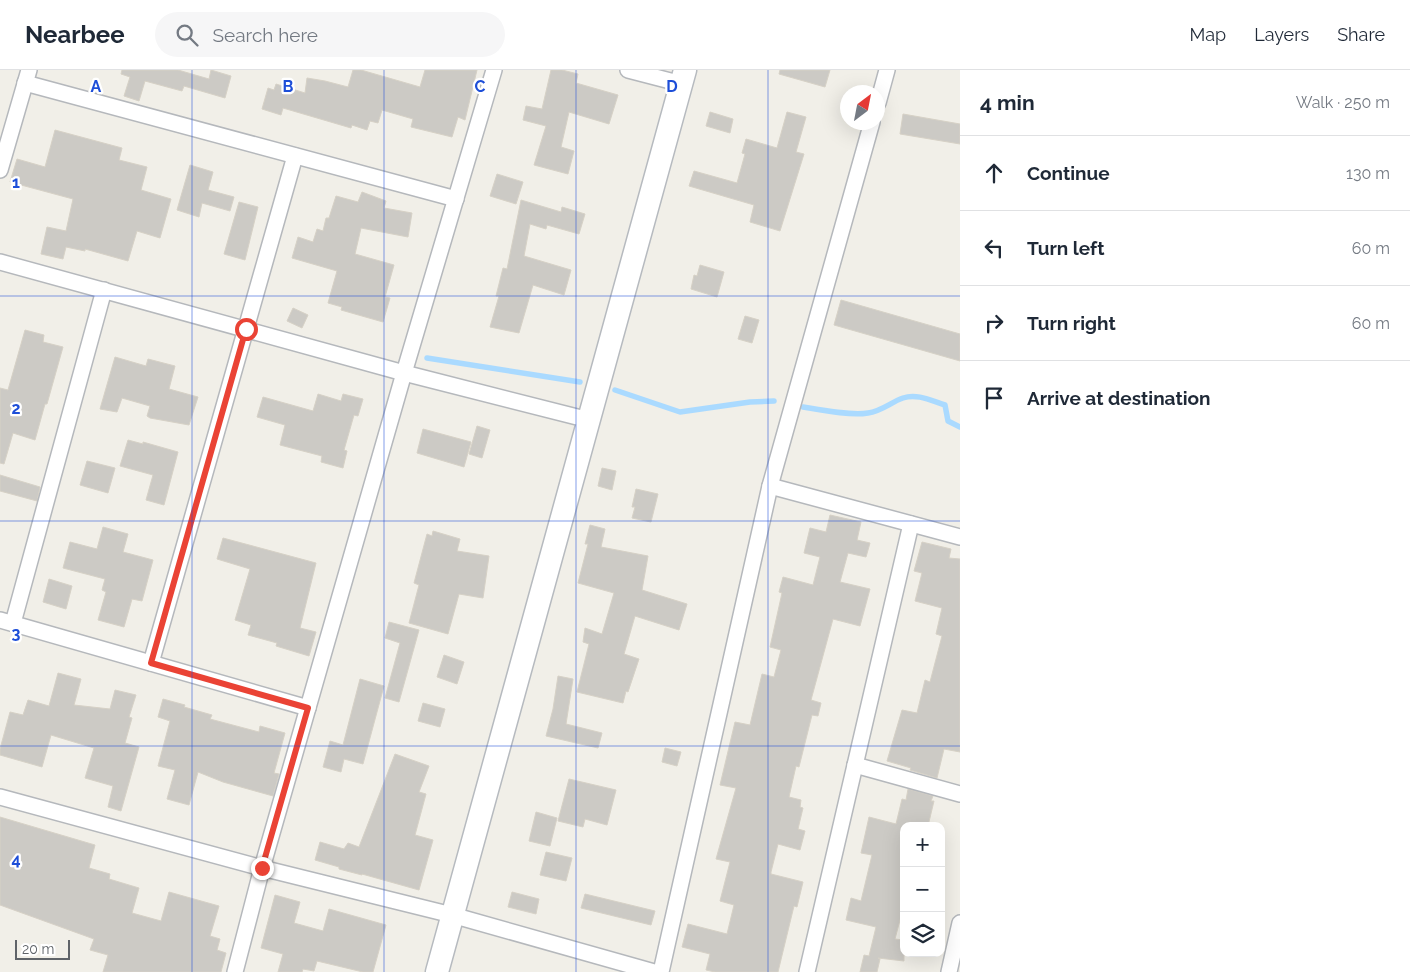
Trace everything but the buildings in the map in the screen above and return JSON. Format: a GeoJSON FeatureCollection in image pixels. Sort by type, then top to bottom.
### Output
{"type":"FeatureCollection","features":[{"type":"Feature","properties":{"kind":"street"},"geometry":{"type":"LineString","coordinates":[[235,972],[262,868],[404,373],[494,70]]}},
{"type":"Feature","properties":{"kind":"street"},"geometry":{"type":"LineString","coordinates":[[437,972],[684,77],[628,70]]}},
{"type":"Feature","properties":{"kind":"street"},"geometry":{"type":"LineString","coordinates":[[883,85],[887,70]]}},
{"type":"Feature","properties":{"kind":"street"},"geometry":{"type":"LineString","coordinates":[[0,170],[27,77],[295,156],[456,199]]}},
{"type":"Feature","properties":{"kind":"street"},"geometry":{"type":"LineString","coordinates":[[661,972],[770,486],[870,130]]}},
{"type":"Feature","properties":{"kind":"street"},"geometry":{"type":"LineString","coordinates":[[151,663],[295,156]]}},
{"type":"Feature","properties":{"kind":"street"},"geometry":{"type":"LineString","coordinates":[[0,262],[404,373],[589,420]]}},
{"type":"Feature","properties":{"kind":"street"},"geometry":{"type":"LineString","coordinates":[[104,290],[7,622],[308,708]]}},
{"type":"Feature","properties":{"kind":"street"},"geometry":{"type":"LineString","coordinates":[[770,486],[960,537]]}},
{"type":"Feature","properties":{"kind":"street"},"geometry":{"type":"LineString","coordinates":[[807,972],[911,524]]}},
{"type":"Feature","properties":{"kind":"street"},"geometry":{"type":"LineString","coordinates":[[855,765],[960,794]]}},
{"type":"Feature","properties":{"kind":"street"},"geometry":{"type":"LineString","coordinates":[[0,798],[262,868],[452,915],[654,972]]}},
{"type":"Feature","properties":{"kind":"street"},"geometry":{"type":"LineString","coordinates":[[948,972],[960,923]]}},
{"type":"Feature","properties":{"kind":"waterway"},"geometry":{"type":"LineString","coordinates":[[427,358],[580,382]]}},
{"type":"Feature","properties":{"kind":"waterway"},"geometry":{"type":"LineString","coordinates":[[615,390],[680,412],[750,402],[774,401]]}},
{"type":"Feature","properties":{"kind":"waterway"},"geometry":{"type":"LineString","coordinates":[[803,407],[861,414],[878,410],[903,398],[914,396],[945,405],[948,421],[960,427]]}},
{"type":"Feature","properties":{"kind":"route"},"geometry":{"type":"LineString","coordinates":[[246,329],[151,663],[308,708],[262,868]]}}]}
